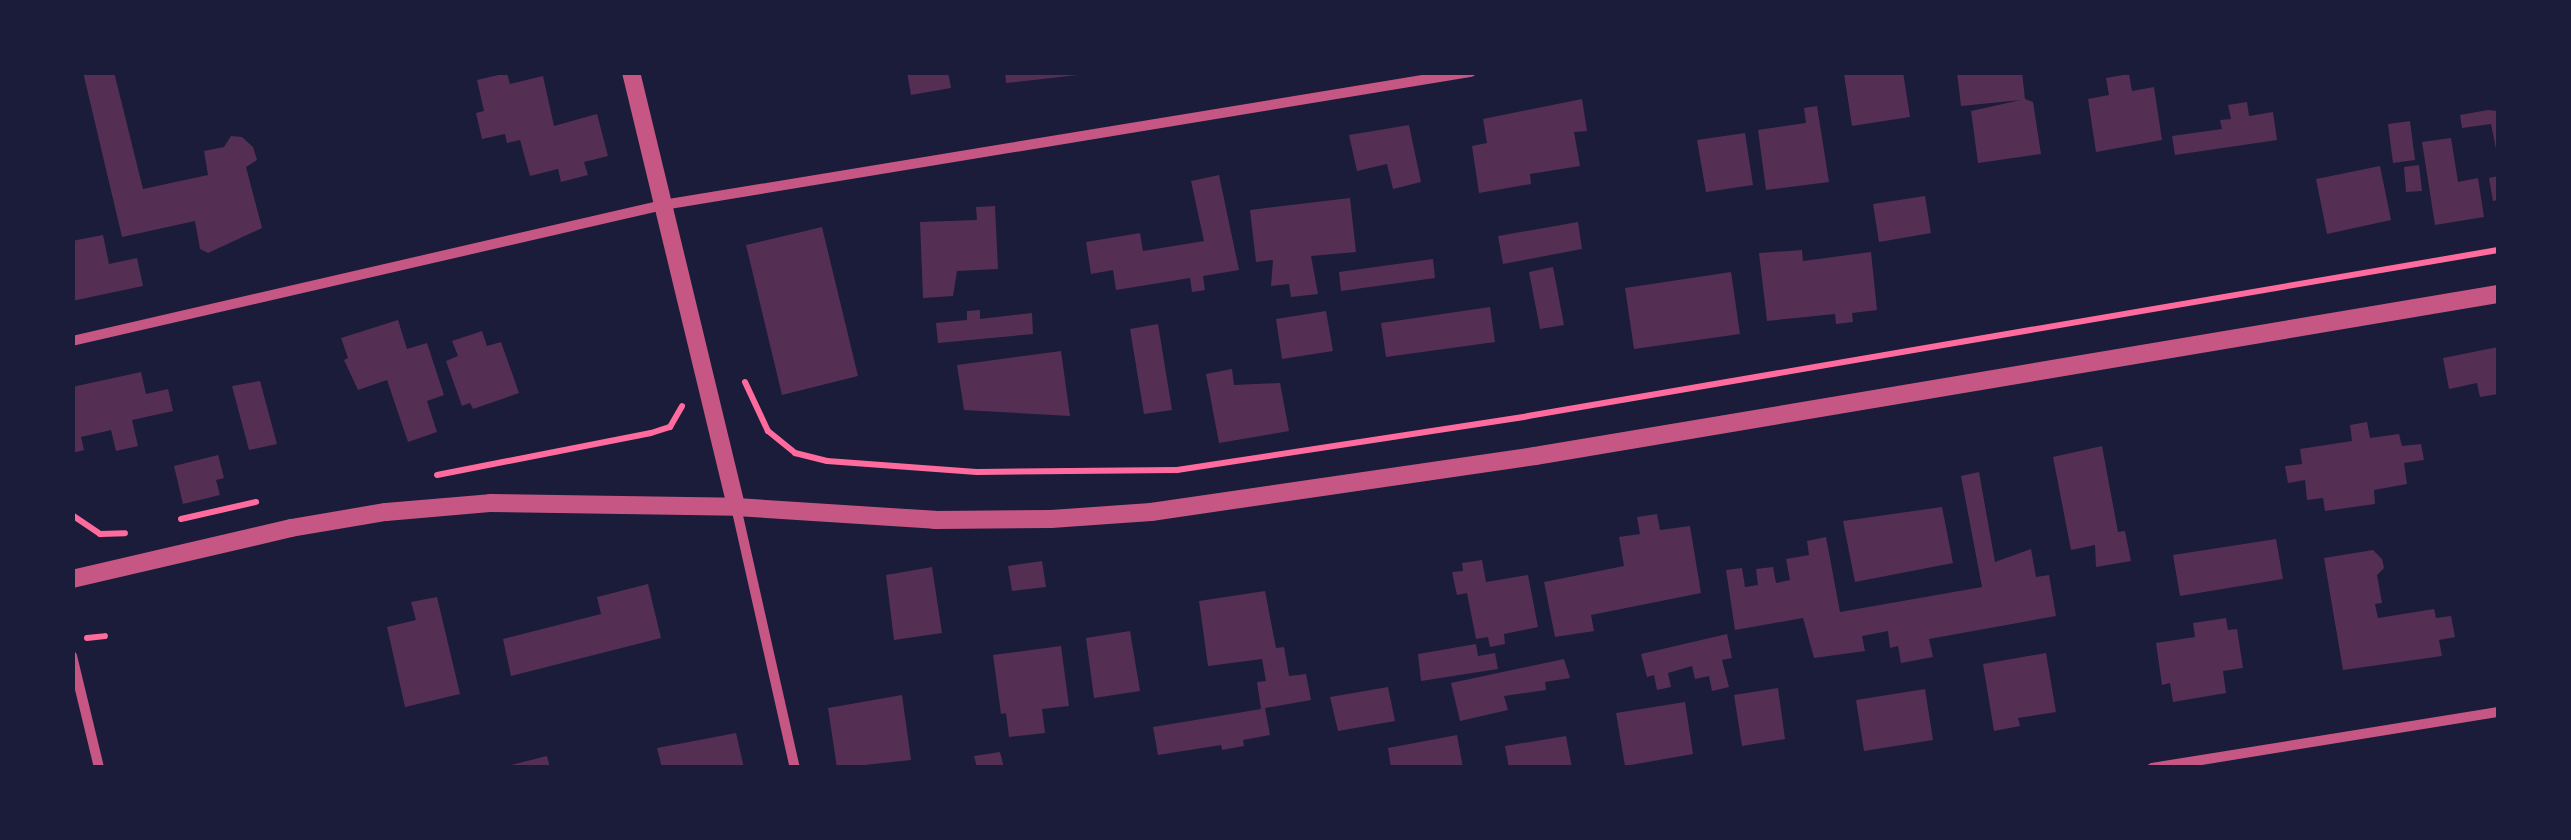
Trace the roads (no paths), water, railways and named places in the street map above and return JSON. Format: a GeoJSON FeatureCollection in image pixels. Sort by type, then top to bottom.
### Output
{"type":"FeatureCollection","features":[{"type":"Feature","properties":{"kind":"street"},"geometry":{"type":"LineString","coordinates":[[631,72],[795,768]]}},
{"type":"Feature","properties":{"kind":"street"},"geometry":{"type":"LineString","coordinates":[[72,342],[663,205],[1471,72]]}},
{"type":"Feature","properties":{"kind":"street"},"geometry":{"type":"LineString","coordinates":[[72,579],[290,528],[386,512],[490,503],[736,506],[935,520],[1050,519],[1150,512],[1534,456],[2498,294]]}},
{"type":"Feature","properties":{"kind":"street"},"geometry":{"type":"LineString","coordinates":[[72,656],[99,768]]}},
{"type":"Feature","properties":{"kind":"street"},"geometry":{"type":"LineString","coordinates":[[2152,768],[2498,712]]}}]}
